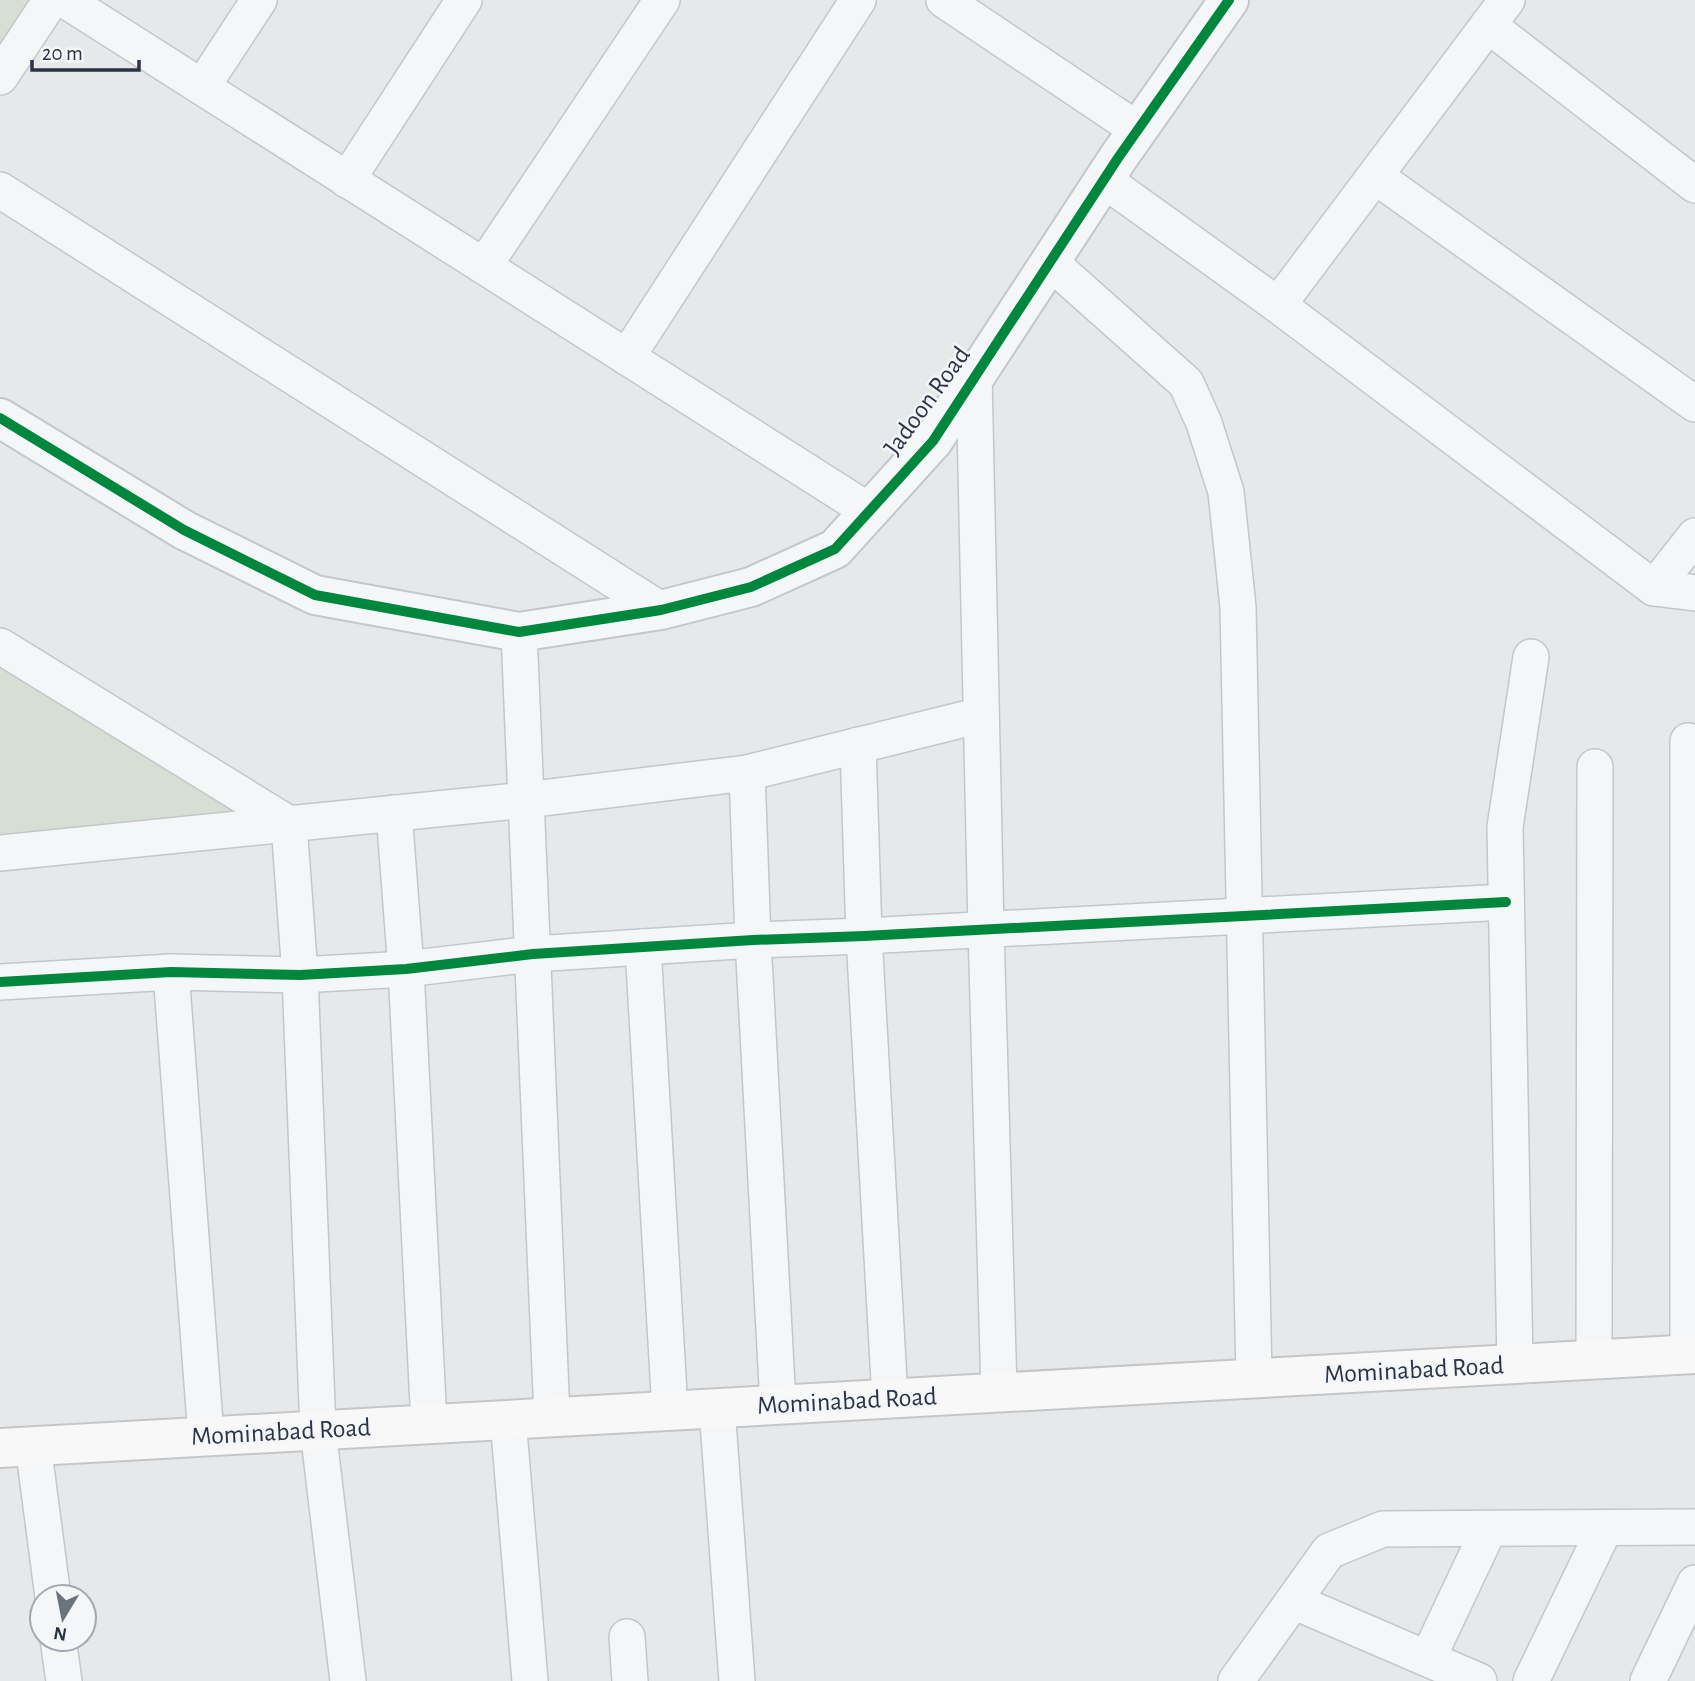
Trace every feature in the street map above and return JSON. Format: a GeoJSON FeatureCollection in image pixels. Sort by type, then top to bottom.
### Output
{"type":"FeatureCollection","features":[{"type":"Feature","properties":{"kind":"main road","name":"Mominabad Road"},"geometry":{"type":"LineString","coordinates":[[17,1447],[1692,1354]]}},
{"type":"Feature","properties":{"kind":"street"},"geometry":{"type":"LineString","coordinates":[[0,77],[51,0]]}},
{"type":"Feature","properties":{"kind":"street"},"geometry":{"type":"LineString","coordinates":[[65,0],[869,511]]}},
{"type":"Feature","properties":{"kind":"street"},"geometry":{"type":"LineString","coordinates":[[202,87],[259,0]]}},
{"type":"Feature","properties":{"kind":"street"},"geometry":{"type":"LineString","coordinates":[[348,180],[464,0]]}},
{"type":"Feature","properties":{"kind":"street"},"geometry":{"type":"LineString","coordinates":[[484,266],[662,0]]}},
{"type":"Feature","properties":{"kind":"street"},"geometry":{"type":"LineString","coordinates":[[627,357],[858,0]]}},
{"type":"Feature","properties":{"kind":"street"},"geometry":{"type":"LineString","coordinates":[[944,0],[1138,130]]}},
{"type":"Feature","properties":{"kind":"street","name":"Jadoon Road"},"geometry":{"type":"LineString","coordinates":[[0,418],[184,530],[315,595],[519,632],[661,610],[751,587],[835,549],[933,440],[1104,180],[1229,0]]}},
{"type":"Feature","properties":{"kind":"street"},"geometry":{"type":"LineString","coordinates":[[1278,305],[1497,12],[1695,185]]}},
{"type":"Feature","properties":{"kind":"street"},"geometry":{"type":"LineString","coordinates":[[1375,177],[1695,404]]}},
{"type":"Feature","properties":{"kind":"street"},"geometry":{"type":"LineString","coordinates":[[1104,180],[1278,305],[1654,587],[1695,593]]}},
{"type":"Feature","properties":{"kind":"street"},"geometry":{"type":"LineString","coordinates":[[0,190],[661,610]]}},
{"type":"Feature","properties":{"kind":"street"},"geometry":{"type":"LineString","coordinates":[[1050,262],[1186,383],[1204,423],[1226,492],[1238,607],[1254,1378]]}},
{"type":"Feature","properties":{"kind":"street"},"geometry":{"type":"LineString","coordinates":[[974,377],[999,1392]]}},
{"type":"Feature","properties":{"kind":"street"},"geometry":{"type":"LineString","coordinates":[[1654,587],[1695,536]]}},
{"type":"Feature","properties":{"kind":"street"},"geometry":{"type":"LineString","coordinates":[[519,632],[552,1417]]}},
{"type":"Feature","properties":{"kind":"street"},"geometry":{"type":"LineString","coordinates":[[0,646],[289,824]]}},
{"type":"Feature","properties":{"kind":"street"},"geometry":{"type":"LineString","coordinates":[[1515,1364],[1505,827],[1531,657]]}},
{"type":"Feature","properties":{"kind":"street"},"geometry":{"type":"LineString","coordinates":[[0,853],[526,800],[747,772],[982,715]]}},
{"type":"Feature","properties":{"kind":"street"},"geometry":{"type":"LineString","coordinates":[[1688,741],[1692,1354]]}},
{"type":"Feature","properties":{"kind":"street"},"geometry":{"type":"LineString","coordinates":[[858,745],[864,936],[890,1399]]}},
{"type":"Feature","properties":{"kind":"street"},"geometry":{"type":"LineString","coordinates":[[1594,1359],[1595,766]]}},
{"type":"Feature","properties":{"kind":"street"},"geometry":{"type":"LineString","coordinates":[[747,772],[753,940],[778,1404]]}},
{"type":"Feature","properties":{"kind":"street"},"geometry":{"type":"LineString","coordinates":[[394,813],[406,969],[429,1424]]}},
{"type":"Feature","properties":{"kind":"street"},"geometry":{"type":"LineString","coordinates":[[289,824],[300,975],[318,1430],[348,1681]]}},
{"type":"Feature","properties":{"kind":"street"},"geometry":{"type":"LineString","coordinates":[[0,982],[171,972],[300,975],[406,969],[533,954],[753,940],[1506,902]]}},
{"type":"Feature","properties":{"kind":"street"},"geometry":{"type":"LineString","coordinates":[[643,947],[670,1411]]}},
{"type":"Feature","properties":{"kind":"street"},"geometry":{"type":"LineString","coordinates":[[171,972],[206,1436]]}},
{"type":"Feature","properties":{"kind":"street"},"geometry":{"type":"LineString","coordinates":[[717,1408],[737,1681]]}},
{"type":"Feature","properties":{"kind":"street"},"geometry":{"type":"LineString","coordinates":[[508,1419],[530,1681]]}},
{"type":"Feature","properties":{"kind":"street"},"geometry":{"type":"LineString","coordinates":[[17,1447],[50,1583]]}},
{"type":"Feature","properties":{"kind":"street"},"geometry":{"type":"LineString","coordinates":[[1236,1681],[1329,1551],[1382,1529],[1695,1527]]}},
{"type":"Feature","properties":{"kind":"street"},"geometry":{"type":"LineString","coordinates":[[1531,1681],[1605,1528]]}},
{"type":"Feature","properties":{"kind":"street"},"geometry":{"type":"LineString","coordinates":[[1428,1658],[1489,1529]]}},
{"type":"Feature","properties":{"kind":"street"},"geometry":{"type":"LineString","coordinates":[[1648,1681],[1695,1583]]}},
{"type":"Feature","properties":{"kind":"street"},"geometry":{"type":"LineString","coordinates":[[1293,1601],[1479,1681]]}},
{"type":"Feature","properties":{"kind":"street"},"geometry":{"type":"LineString","coordinates":[[627,1637],[630,1681]]}},
{"type":"Feature","properties":{"kind":"street"},"geometry":{"type":"LineString","coordinates":[[60,1653],[64,1681]]}},
{"type":"Feature","properties":{"kind":"shaded area"},"geometry":{"type":"Polygon","coordinates":[[[0,0],[50,0],[0,77],[0,0]]]}},
{"type":"Feature","properties":{"kind":"shaded area"},"geometry":{"type":"Polygon","coordinates":[[[0,646],[289,824],[0,853],[0,646]]]}},
{"type":"Feature","properties":{"kind":"cycle path"},"geometry":{"type":"LineString","coordinates":[[0,418],[184,530],[315,595],[519,632],[661,610],[751,587],[835,549],[933,441],[1118,158],[1229,0]]}},
{"type":"Feature","properties":{"kind":"cycle path"},"geometry":{"type":"LineString","coordinates":[[0,982],[171,972],[300,975],[406,969],[533,954],[753,940],[1506,902]]}}]}
